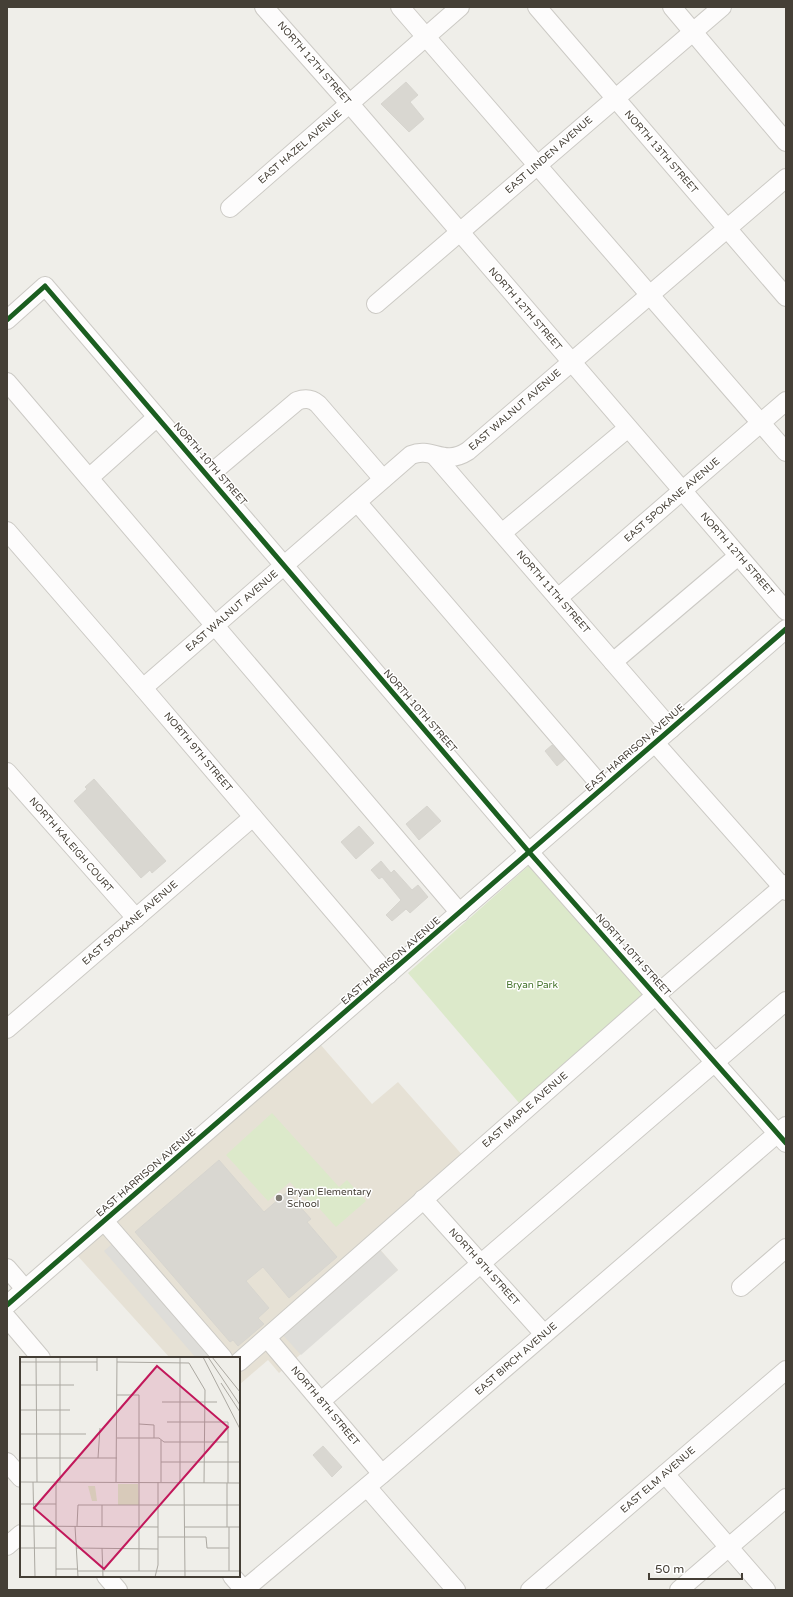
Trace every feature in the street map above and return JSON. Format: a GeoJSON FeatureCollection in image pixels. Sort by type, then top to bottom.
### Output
{"type":"FeatureCollection","features":[{"type":"Feature","properties":{"kind":"street","name":"NORTH 12TH STREET"},"geometry":{"type":"LineString","coordinates":[[264,7],[349,103],[786,611]]}},
{"type":"Feature","properties":{"kind":"street"},"geometry":{"type":"LineString","coordinates":[[400,7],[537,166],[651,294],[786,452]]}},
{"type":"Feature","properties":{"kind":"street","name":"EAST HAZEL AVENUE"},"geometry":{"type":"LineString","coordinates":[[230,208],[460,7]]}},
{"type":"Feature","properties":{"kind":"street","name":"NORTH 13TH STREET"},"geometry":{"type":"LineString","coordinates":[[537,7],[786,297]]}},
{"type":"Feature","properties":{"kind":"street"},"geometry":{"type":"LineString","coordinates":[[672,7],[786,142]]}},
{"type":"Feature","properties":{"kind":"street","name":"EAST LINDEN AVENUE"},"geometry":{"type":"LineString","coordinates":[[376,304],[722,7]]}},
{"type":"Feature","properties":{"kind":"street","name":"EAST WALNUT AVENUE"},"geometry":{"type":"LineString","coordinates":[[144,688],[411,455],[418,452],[424,452],[435,456],[452,458],[468,451],[786,178]]}},
{"type":"Feature","properties":{"kind":"street","name":"NORTH 10TH STREET"},"geometry":{"type":"LineString","coordinates":[[7,320],[45,286],[529,852],[715,1062],[783,1134]]}},
{"type":"Feature","properties":{"kind":"street"},"geometry":{"type":"LineString","coordinates":[[7,382],[460,913]]}},
{"type":"Feature","properties":{"kind":"street"},"geometry":{"type":"LineString","coordinates":[[208,476],[297,401],[304,398],[310,399],[318,404],[383,479]]}},
{"type":"Feature","properties":{"kind":"street","name":"EAST SPOKANE AVENUE"},"geometry":{"type":"LineString","coordinates":[[558,598],[786,401]]}},
{"type":"Feature","properties":{"kind":"street"},"geometry":{"type":"LineString","coordinates":[[89,478],[157,417]]}},
{"type":"Feature","properties":{"kind":"street"},"geometry":{"type":"LineString","coordinates":[[502,534],[628,428]]}},
{"type":"Feature","properties":{"kind":"street","name":"NORTH 11TH STREET"},"geometry":{"type":"LineString","coordinates":[[435,456],[671,729]]}},
{"type":"Feature","properties":{"kind":"street"},"geometry":{"type":"LineString","coordinates":[[357,502],[603,788]]}},
{"type":"Feature","properties":{"kind":"street","name":"NORTH 9TH STREET"},"geometry":{"type":"LineString","coordinates":[[7,531],[144,688],[388,975]]}},
{"type":"Feature","properties":{"kind":"street"},"geometry":{"type":"LineString","coordinates":[[613,662],[738,556]]}},
{"type":"Feature","properties":{"kind":"street","name":"EAST HARRISON AVENUE"},"geometry":{"type":"LineString","coordinates":[[7,1305],[786,629]]}},
{"type":"Feature","properties":{"kind":"street"},"geometry":{"type":"LineString","coordinates":[[656,742],[785,888]]}},
{"type":"Feature","properties":{"kind":"street","name":"NORTH KALEIGH COURT"},"geometry":{"type":"LineString","coordinates":[[7,772],[136,918]]}},
{"type":"Feature","properties":{"kind":"street","name":"EAST SPOKANE AVENUE"},"geometry":{"type":"LineString","coordinates":[[7,1029],[253,817]]}},
{"type":"Feature","properties":{"kind":"street","name":"EAST MAPLE AVENUE"},"geometry":{"type":"LineString","coordinates":[[240,1361],[656,995],[785,888]]}},
{"type":"Feature","properties":{"kind":"street"},"geometry":{"type":"LineString","coordinates":[[321,1401],[786,1001]]}},
{"type":"Feature","properties":{"kind":"street","name":"EAST BIRCH AVENUE"},"geometry":{"type":"LineString","coordinates":[[244,1590],[367,1487],[544,1334],[783,1134]]}},
{"type":"Feature","properties":{"kind":"street","name":"NORTH 9TH STREET"},"geometry":{"type":"LineString","coordinates":[[424,1199],[544,1334]]}},
{"type":"Feature","properties":{"kind":"street"},"geometry":{"type":"LineString","coordinates":[[104,1221],[222,1357]]}},
{"type":"Feature","properties":{"kind":"street"},"geometry":{"type":"LineString","coordinates":[[742,1287],[786,1248]]}},
{"type":"Feature","properties":{"kind":"street"},"geometry":{"type":"LineString","coordinates":[[7,1268],[26,1289]]}},
{"type":"Feature","properties":{"kind":"street"},"geometry":{"type":"LineString","coordinates":[[7,1318],[40,1357]]}},
{"type":"Feature","properties":{"kind":"street","name":"NORTH 8TH STREET"},"geometry":{"type":"LineString","coordinates":[[267,1338],[382,1474]]}},
{"type":"Feature","properties":{"kind":"street","name":"EAST ELM AVENUE"},"geometry":{"type":"LineString","coordinates":[[530,1590],[786,1370]]}},
{"type":"Feature","properties":{"kind":"street"},"geometry":{"type":"LineString","coordinates":[[7,1462],[20,1477]]}},
{"type":"Feature","properties":{"kind":"street"},"geometry":{"type":"LineString","coordinates":[[665,1474],[766,1590]]}},
{"type":"Feature","properties":{"kind":"street"},"geometry":{"type":"LineString","coordinates":[[367,1487],[456,1590]]}},
{"type":"Feature","properties":{"kind":"street"},"geometry":{"type":"LineString","coordinates":[[679,1590],[786,1498]]}},
{"type":"Feature","properties":{"kind":"street"},"geometry":{"type":"LineString","coordinates":[[7,1546],[20,1535]]}},
{"type":"Feature","properties":{"kind":"street"},"geometry":{"type":"LineString","coordinates":[[107,1577],[118,1590]]}},
{"type":"Feature","properties":{"kind":"street"},"geometry":{"type":"LineString","coordinates":[[233,1577],[244,1590]]}},
{"type":"Feature","properties":{"kind":"shaded area","name":"Bryan Elementary School"},"geometry":{"type":"Polygon","coordinates":[[[320,1044],[372,1104],[398,1082],[464,1157],[371,1239],[398,1270],[279,1373],[268,1360],[240,1384],[240,1357],[169,1357],[76,1254],[320,1044]]]}},
{"type":"Feature","properties":{"kind":"shaded area"},"geometry":{"type":"Polygon","coordinates":[[[126,1232],[233,1357],[195,1357],[104,1251],[126,1232]]]}},
{"type":"Feature","properties":{"kind":"shaded area"},"geometry":{"type":"Polygon","coordinates":[[[380,1250],[398,1270],[301,1355],[283,1335],[380,1250]]]}},
{"type":"Feature","properties":{"kind":"green space","name":"Bryan Park"},"geometry":{"type":"Polygon","coordinates":[[[535,860],[656,995],[525,1110],[408,973],[535,860]]]}},
{"type":"Feature","properties":{"kind":"green space"},"geometry":{"type":"Polygon","coordinates":[[[272,1113],[339,1187],[347,1180],[366,1201],[336,1227],[318,1207],[315,1208],[290,1182],[268,1201],[226,1155],[272,1113]]]}},
{"type":"Feature","properties":{"kind":"building"},"geometry":{"type":"Polygon","coordinates":[[[406,82],[418,95],[410,102],[424,119],[409,132],[381,104],[406,82]]]}},
{"type":"Feature","properties":{"kind":"building"},"geometry":{"type":"Polygon","coordinates":[[[552,745],[565,759],[557,766],[545,751],[552,745]]]}},
{"type":"Feature","properties":{"kind":"building"},"geometry":{"type":"Polygon","coordinates":[[[94,779],[166,861],[152,873],[150,870],[141,878],[74,801],[87,789],[85,787],[94,779]]]}},
{"type":"Feature","properties":{"kind":"building"},"geometry":{"type":"Polygon","coordinates":[[[427,806],[441,821],[419,840],[406,824],[427,806]]]}},
{"type":"Feature","properties":{"kind":"building"},"geometry":{"type":"Polygon","coordinates":[[[359,826],[374,843],[356,859],[341,842],[359,826]]]}},
{"type":"Feature","properties":{"kind":"building"},"geometry":{"type":"Polygon","coordinates":[[[381,861],[391,873],[394,870],[412,890],[418,885],[428,897],[410,913],[406,909],[392,921],[386,915],[401,900],[382,877],[379,879],[371,870],[381,861]]]}},
{"type":"Feature","properties":{"kind":"building"},"geometry":{"type":"Polygon","coordinates":[[[219,1160],[264,1212],[287,1192],[311,1219],[307,1222],[337,1257],[289,1298],[263,1267],[246,1281],[269,1308],[258,1318],[264,1324],[238,1346],[233,1340],[230,1342],[135,1232],[219,1160]]]}},
{"type":"Feature","properties":{"kind":"building"},"geometry":{"type":"Polygon","coordinates":[[[323,1446],[342,1467],[332,1477],[313,1455],[323,1446]]]}},
{"type":"Feature","properties":{"kind":"cycle path"},"geometry":{"type":"LineString","coordinates":[[7,320],[45,286],[529,852],[786,1143]]}},
{"type":"Feature","properties":{"kind":"cycle path"},"geometry":{"type":"LineString","coordinates":[[7,1305],[786,629]]}},
{"type":"Feature","properties":{"kind":"place","name":"Bryan Elementary School"},"geometry":{"type":"Point","coordinates":[279,1198]}}]}
